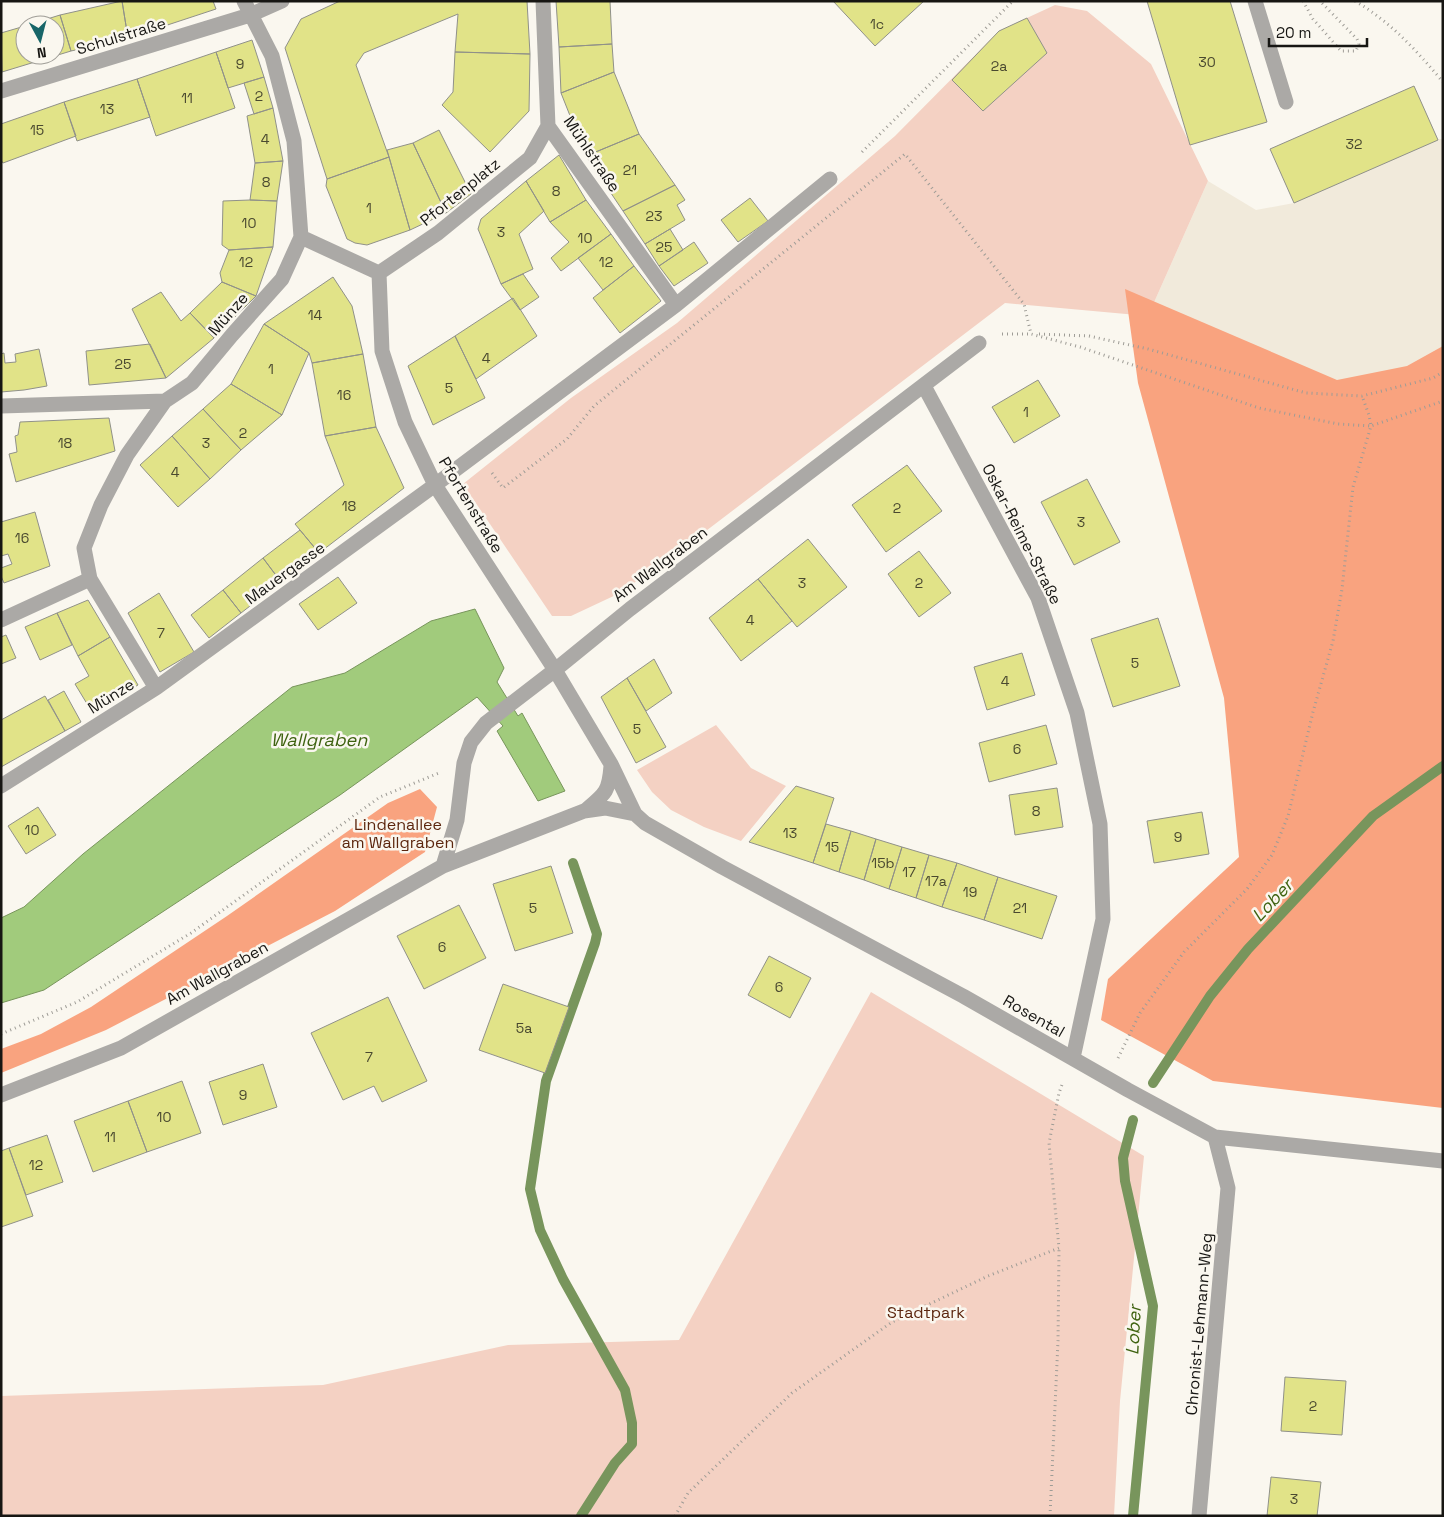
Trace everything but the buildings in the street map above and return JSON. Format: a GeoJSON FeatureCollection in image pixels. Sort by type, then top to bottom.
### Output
{"type":"FeatureCollection","features":[{"type":"Feature","properties":{"kind":"street","name":"Schulstraße"},"geometry":{"type":"LineString","coordinates":[[1,91],[247,8],[282,1]]}},
{"type":"Feature","properties":{"kind":"street","name":"Mühlstraße"},"geometry":{"type":"LineString","coordinates":[[543,1],[548,126],[676,305]]}},
{"type":"Feature","properties":{"kind":"street"},"geometry":{"type":"LineString","coordinates":[[1255,1],[1286,102]]}},
{"type":"Feature","properties":{"kind":"street"},"geometry":{"type":"LineString","coordinates":[[247,8],[272,56],[294,141],[301,237],[379,273]]}},
{"type":"Feature","properties":{"kind":"street","name":"Pfortenplatz"},"geometry":{"type":"LineString","coordinates":[[379,273],[438,233],[530,158],[548,126]]}},
{"type":"Feature","properties":{"kind":"street","name":"Mauergasse"},"geometry":{"type":"LineString","coordinates":[[156,688],[435,485],[676,305],[830,179]]}},
{"type":"Feature","properties":{"kind":"street","name":"Münze"},"geometry":{"type":"LineString","coordinates":[[1,786],[156,688],[90,579],[84,548],[102,505],[127,455],[165,401],[192,383],[282,279],[301,237]]}},
{"type":"Feature","properties":{"kind":"street","name":"Pfortenstraße"},"geometry":{"type":"LineString","coordinates":[[379,273],[382,351],[405,422],[435,485],[555,670],[611,764],[635,814]]}},
{"type":"Feature","properties":{"kind":"street","name":"Am Wallgraben"},"geometry":{"type":"LineString","coordinates":[[443,866],[457,820],[464,763],[470,742],[486,723],[555,670],[630,608],[979,343]]}},
{"type":"Feature","properties":{"kind":"street","name":"Oskar-Reime-Straße"},"geometry":{"type":"LineString","coordinates":[[924,386],[1038,598],[1077,713],[1100,824],[1102,919],[1073,1058]]}},
{"type":"Feature","properties":{"kind":"street"},"geometry":{"type":"LineString","coordinates":[[1,406],[165,401]]}},
{"type":"Feature","properties":{"kind":"street"},"geometry":{"type":"LineString","coordinates":[[1,620],[90,579]]}},
{"type":"Feature","properties":{"kind":"street","name":"Am Wallgraben"},"geometry":{"type":"LineString","coordinates":[[584,811],[602,797],[610,784],[611,764]]}},
{"type":"Feature","properties":{"kind":"street","name":"Am Wallgraben"},"geometry":{"type":"LineString","coordinates":[[1,1094],[121,1048],[443,866],[584,811],[605,808],[635,814]]}},
{"type":"Feature","properties":{"kind":"street","name":"Rosental"},"geometry":{"type":"LineString","coordinates":[[635,814],[646,823],[722,868],[963,996],[1215,1137],[1443,1161]]}},
{"type":"Feature","properties":{"kind":"street","name":"Chronist-Lehmann-Weg"},"geometry":{"type":"LineString","coordinates":[[1199,1516],[1228,1188],[1215,1137]]}},
{"type":"Feature","properties":{"kind":"path"},"geometry":{"type":"LineString","coordinates":[[862,152],[1013,1]]}},
{"type":"Feature","properties":{"kind":"path"},"geometry":{"type":"LineString","coordinates":[[1303,1],[1313,19],[1341,51],[1356,51],[1359,44],[1357,39],[1320,1]]}},
{"type":"Feature","properties":{"kind":"path"},"geometry":{"type":"LineString","coordinates":[[1355,1],[1376,14],[1404,39],[1443,82]]}},
{"type":"Feature","properties":{"kind":"path"},"geometry":{"type":"LineString","coordinates":[[478,453],[504,488],[567,439],[594,406],[905,154],[1024,304],[1031,334]]}},
{"type":"Feature","properties":{"kind":"path"},"geometry":{"type":"LineString","coordinates":[[979,343],[994,334],[1088,336],[1148,349],[1306,393],[1362,396],[1433,378],[1443,372]]}},
{"type":"Feature","properties":{"kind":"path"},"geometry":{"type":"LineString","coordinates":[[1031,334],[1080,347],[1259,408],[1338,424],[1371,426],[1443,401]]}},
{"type":"Feature","properties":{"kind":"path"},"geometry":{"type":"LineString","coordinates":[[1109,1079],[1140,1013],[1184,952],[1247,889],[1272,855],[1288,816],[1313,712],[1333,641],[1342,589],[1353,488],[1371,426],[1362,396]]}},
{"type":"Feature","properties":{"kind":"path"},"geometry":{"type":"LineString","coordinates":[[1,1034],[77,1002],[192,933],[380,797],[464,763]]}},
{"type":"Feature","properties":{"kind":"path"},"geometry":{"type":"LineString","coordinates":[[1050,1516],[1058,1341],[1059,1248],[1049,1143],[1059,1093],[1073,1058]]}},
{"type":"Feature","properties":{"kind":"path"},"geometry":{"type":"LineString","coordinates":[[675,1516],[688,1493],[792,1393],[892,1322],[988,1276],[1059,1248]]}},
{"type":"Feature","properties":{"kind":"shaded area"},"geometry":{"type":"Polygon","coordinates":[[[1414,86],[1438,139],[1443,139],[1443,360],[1346,386],[1148,316],[1208,181],[1256,210],[1294,203],[1270,149],[1414,86]]]}},
{"type":"Feature","properties":{"kind":"green space"},"geometry":{"type":"Polygon","coordinates":[[[1055,5],[1087,11],[1151,64],[1208,181],[1148,316],[1005,303],[698,537],[620,593],[571,616],[552,616],[463,484],[571,398],[677,323],[895,136],[999,31],[1055,5]]]}},
{"type":"Feature","properties":{"kind":"green space"},"geometry":{"type":"Polygon","coordinates":[[[1125,289],[1337,380],[1407,366],[1443,346],[1443,1108],[1213,1081],[1101,1020],[1108,979],[1239,857],[1224,698],[1138,383],[1125,289]]]}},
{"type":"Feature","properties":{"kind":"green space"},"geometry":{"type":"Polygon","coordinates":[[[716,725],[751,768],[786,786],[741,841],[704,827],[671,810],[652,792],[637,770],[716,725]]]}},
{"type":"Feature","properties":{"kind":"green space","name":"Lindenallee am Wallgraben"},"geometry":{"type":"Polygon","coordinates":[[[420,789],[437,807],[425,852],[335,911],[106,1030],[1,1073],[1,1049],[41,1034],[91,1007],[227,916],[388,803],[420,789]]]}},
{"type":"Feature","properties":{"kind":"green space","name":"Stadtpark"},"geometry":{"type":"Polygon","coordinates":[[[871,992],[1144,1156],[1120,1401],[1114,1516],[1,1516],[1,1396],[323,1385],[508,1345],[679,1340],[871,992]]]}},
{"type":"Feature","properties":{"kind":"water","name":"Wallgraben"},"geometry":{"type":"Polygon","coordinates":[[[475,609],[504,668],[497,682],[518,716],[522,713],[565,791],[538,801],[497,731],[503,726],[477,697],[340,795],[44,990],[1,1003],[1,918],[24,907],[83,854],[292,687],[345,673],[431,621],[475,609]]]}},
{"type":"Feature","properties":{"kind":"waterway","name":"Lober"},"geometry":{"type":"LineString","coordinates":[[1153,1083],[1210,996],[1248,949],[1373,816],[1443,766]]}},
{"type":"Feature","properties":{"kind":"waterway"},"geometry":{"type":"LineString","coordinates":[[573,863],[597,934],[546,1081],[530,1189],[540,1230],[563,1279],[625,1390],[632,1423],[632,1444],[615,1463],[581,1516]]}},
{"type":"Feature","properties":{"kind":"waterway","name":"Lober"},"geometry":{"type":"LineString","coordinates":[[1133,1120],[1123,1158],[1125,1181],[1153,1306],[1133,1516]]}}]}
